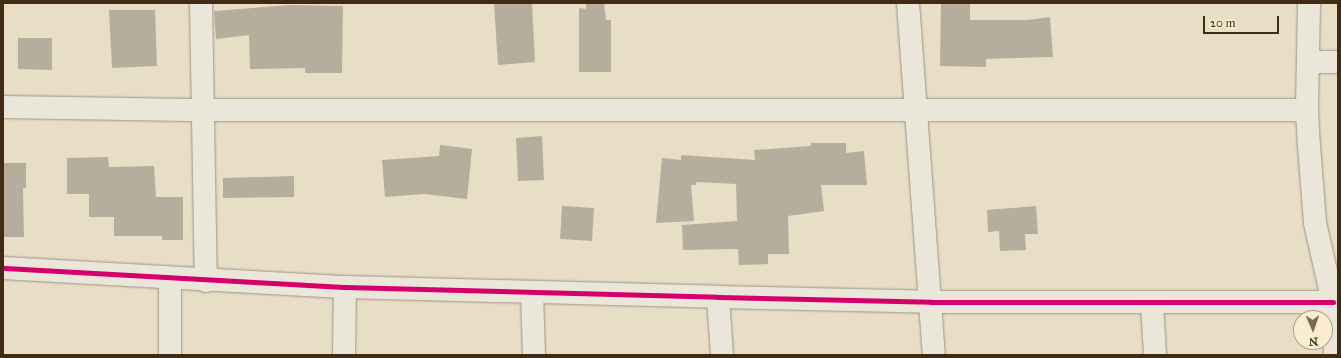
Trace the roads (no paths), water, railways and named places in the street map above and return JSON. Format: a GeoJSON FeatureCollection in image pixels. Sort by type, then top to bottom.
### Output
{"type":"FeatureCollection","features":[{"type":"Feature","properties":{"kind":"street"},"geometry":{"type":"LineString","coordinates":[[201,3],[206,281]]}},
{"type":"Feature","properties":{"kind":"street"},"geometry":{"type":"LineString","coordinates":[[908,3],[918,111],[934,355]]}},
{"type":"Feature","properties":{"kind":"street"},"geometry":{"type":"LineString","coordinates":[[1309,3],[1307,110],[1315,223],[1329,249],[1335,355]]}},
{"type":"Feature","properties":{"kind":"street"},"geometry":{"type":"LineString","coordinates":[[1309,62],[1338,62]]}},
{"type":"Feature","properties":{"kind":"street"},"geometry":{"type":"LineString","coordinates":[[3,107],[204,110],[1307,110]]}},
{"type":"Feature","properties":{"kind":"street"},"geometry":{"type":"LineString","coordinates":[[3,268],[206,281],[345,287],[718,297],[931,302],[1152,304],[1333,302]]}},
{"type":"Feature","properties":{"kind":"street"},"geometry":{"type":"LineString","coordinates":[[170,279],[170,355]]}},
{"type":"Feature","properties":{"kind":"street"},"geometry":{"type":"LineString","coordinates":[[344,355],[345,287]]}},
{"type":"Feature","properties":{"kind":"street"},"geometry":{"type":"LineString","coordinates":[[532,292],[534,355]]}},
{"type":"Feature","properties":{"kind":"street"},"geometry":{"type":"LineString","coordinates":[[718,297],[722,355]]}},
{"type":"Feature","properties":{"kind":"street"},"geometry":{"type":"LineString","coordinates":[[1152,304],[1155,355]]}}]}
